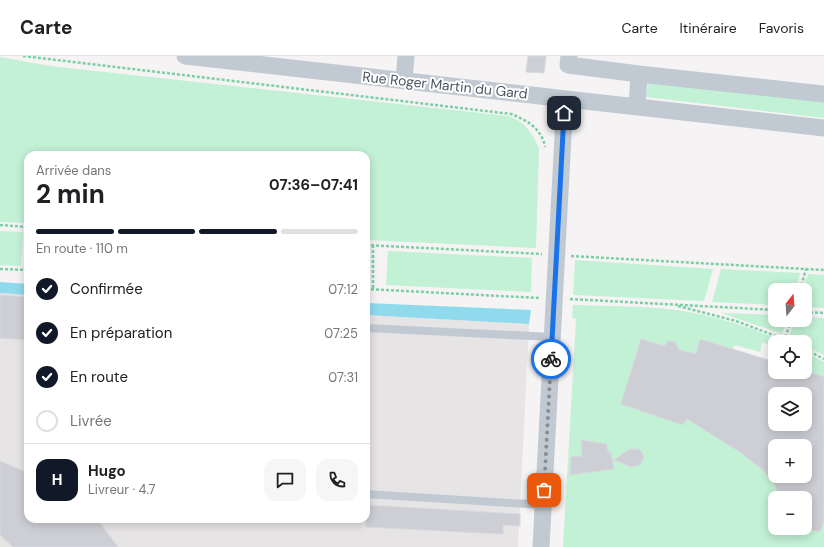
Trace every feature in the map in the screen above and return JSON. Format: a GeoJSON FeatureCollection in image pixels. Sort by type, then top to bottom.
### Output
{"type":"FeatureCollection","features":[{"type":"Feature","properties":{"kind":"street","name":"Rue Roger Martin du Gard"},"geometry":{"type":"LineString","coordinates":[[185,56],[288,62],[404,81],[824,128]]}},
{"type":"Feature","properties":{"kind":"street"},"geometry":{"type":"LineString","coordinates":[[404,81],[406,56]]}},
{"type":"Feature","properties":{"kind":"street"},"geometry":{"type":"LineString","coordinates":[[569,56],[568,65],[824,94]]}},
{"type":"Feature","properties":{"kind":"street"},"geometry":{"type":"LineString","coordinates":[[637,107],[639,74]]}},
{"type":"Feature","properties":{"kind":"street"},"geometry":{"type":"LineString","coordinates":[[541,547],[552,338],[546,254],[565,99]]}},
{"type":"Feature","properties":{"kind":"lane"},"geometry":{"type":"LineString","coordinates":[[370,328],[552,338]]}},
{"type":"Feature","properties":{"kind":"lane"},"geometry":{"type":"LineString","coordinates":[[370,494],[543,505]]}},
{"type":"Feature","properties":{"kind":"path"},"geometry":{"type":"LineString","coordinates":[[23,56],[510,114],[524,119],[534,127],[542,137],[546,154]]}},
{"type":"Feature","properties":{"kind":"path"},"geometry":{"type":"LineString","coordinates":[[0,225],[24,227]]}},
{"type":"Feature","properties":{"kind":"path"},"geometry":{"type":"LineString","coordinates":[[373,289],[373,245],[824,270]]}},
{"type":"Feature","properties":{"kind":"path"},"geometry":{"type":"LineString","coordinates":[[0,269],[24,270]]}},
{"type":"Feature","properties":{"kind":"path"},"geometry":{"type":"LineString","coordinates":[[802,283],[806,269]]}},
{"type":"Feature","properties":{"kind":"path"},"geometry":{"type":"LineString","coordinates":[[539,306],[540,290]]}},
{"type":"Feature","properties":{"kind":"path"},"geometry":{"type":"LineString","coordinates":[[672,305],[736,321],[772,335]]}},
{"type":"Feature","properties":{"kind":"path"},"geometry":{"type":"LineString","coordinates":[[812,312],[824,313]]}},
{"type":"Feature","properties":{"kind":"path"},"geometry":{"type":"LineString","coordinates":[[812,353],[824,359]]}},
{"type":"Feature","properties":{"kind":"shaded area"},"geometry":{"type":"Polygon","coordinates":[[[0,293],[24,295],[24,523],[370,523],[370,315],[529,324],[518,547],[0,547],[0,293]]]}},
{"type":"Feature","properties":{"kind":"green space"},"geometry":{"type":"Polygon","coordinates":[[[0,57],[50,66],[508,116],[519,121],[527,128],[534,137],[539,148],[536,248],[370,240],[370,151],[24,151],[24,223],[0,222],[0,57]]]}},
{"type":"Feature","properties":{"kind":"green space"},"geometry":{"type":"Polygon","coordinates":[[[648,81],[824,101],[824,118],[646,97],[648,81]]]}},
{"type":"Feature","properties":{"kind":"green space"},"geometry":{"type":"Polygon","coordinates":[[[0,231],[23,232],[21,266],[0,265],[0,231]]]}},
{"type":"Feature","properties":{"kind":"green space"},"geometry":{"type":"Polygon","coordinates":[[[388,251],[532,258],[531,292],[386,285],[388,251]]]}},
{"type":"Feature","properties":{"kind":"green space"},"geometry":{"type":"Polygon","coordinates":[[[575,260],[713,269],[704,301],[573,295],[575,260]]]}},
{"type":"Feature","properties":{"kind":"green space"},"geometry":{"type":"Polygon","coordinates":[[[721,269],[800,273],[798,283],[768,283],[768,305],[712,302],[721,269]]]}},
{"type":"Feature","properties":{"kind":"green space"},"geometry":{"type":"Polygon","coordinates":[[[808,274],[824,275],[824,308],[812,307],[812,283],[805,283],[808,274]]]}},
{"type":"Feature","properties":{"kind":"green space"},"geometry":{"type":"Polygon","coordinates":[[[573,305],[645,307],[696,313],[724,320],[768,335],[768,344],[762,342],[760,352],[735,345],[732,349],[768,360],[768,379],[812,379],[812,356],[824,362],[824,547],[563,547],[576,319],[572,318],[573,305]]]}},
{"type":"Feature","properties":{"kind":"green space"},"geometry":{"type":"Polygon","coordinates":[[[721,313],[768,315],[768,327],[784,327],[782,334],[721,313]]]}},
{"type":"Feature","properties":{"kind":"green space"},"geometry":{"type":"Polygon","coordinates":[[[812,317],[824,318],[824,355],[812,349],[812,335],[790,335],[792,327],[812,327],[812,317]]]}},
{"type":"Feature","properties":{"kind":"water"},"geometry":{"type":"Polygon","coordinates":[[[0,282],[24,284],[24,295],[0,293],[0,282]]]}},
{"type":"Feature","properties":{"kind":"water"},"geometry":{"type":"Polygon","coordinates":[[[370,303],[531,310],[529,324],[370,315],[370,303]]]}},
{"type":"Feature","properties":{"kind":"building"},"geometry":{"type":"Polygon","coordinates":[[[528,56],[546,56],[544,73],[526,72],[528,56]]]}},
{"type":"Feature","properties":{"kind":"building"},"geometry":{"type":"Polygon","coordinates":[[[0,295],[24,297],[24,340],[0,338],[0,295]]]}},
{"type":"Feature","properties":{"kind":"building"},"geometry":{"type":"Polygon","coordinates":[[[641,339],[664,346],[668,341],[673,341],[676,343],[679,350],[696,354],[700,339],[768,360],[768,379],[812,379],[812,373],[824,377],[824,520],[820,532],[812,530],[812,491],[777,491],[773,483],[812,483],[812,439],[768,439],[768,476],[763,470],[740,452],[687,419],[683,425],[621,404],[641,339]]]}},
{"type":"Feature","properties":{"kind":"building"},"geometry":{"type":"Polygon","coordinates":[[[581,440],[607,444],[608,452],[611,452],[614,469],[570,475],[571,457],[582,456],[581,440]]]}},
{"type":"Feature","properties":{"kind":"building"},"geometry":{"type":"Polygon","coordinates":[[[630,449],[638,449],[642,452],[644,457],[640,465],[631,467],[614,460],[630,449]]]}},
{"type":"Feature","properties":{"kind":"building"},"geometry":{"type":"Polygon","coordinates":[[[0,461],[24,471],[24,523],[100,523],[118,547],[13,547],[0,535],[0,461]]]}},
{"type":"Feature","properties":{"kind":"building"},"geometry":{"type":"Polygon","coordinates":[[[370,505],[520,514],[520,526],[503,525],[503,534],[366,527],[366,523],[370,523],[370,505]]]}},
{"type":"Feature","properties":{"kind":"way so far"},"geometry":{"type":"LineString","coordinates":[[544,490],[551,359]]}},
{"type":"Feature","properties":{"kind":"route"},"geometry":{"type":"LineString","coordinates":[[551,359],[564,113]]}}]}
